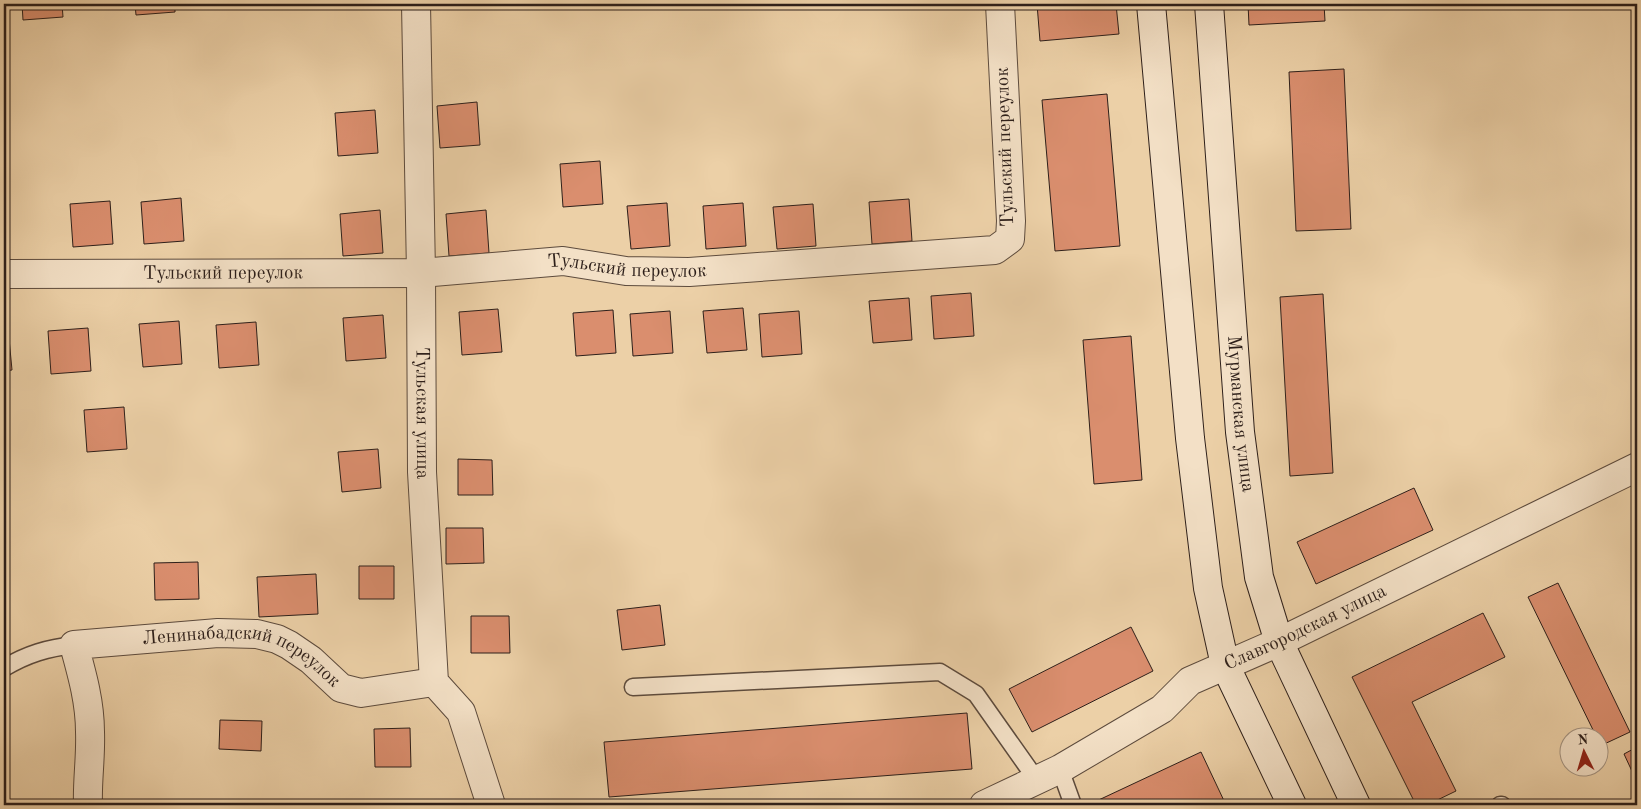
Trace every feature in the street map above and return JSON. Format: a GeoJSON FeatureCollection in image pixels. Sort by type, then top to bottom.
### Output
{"type":"FeatureCollection","features":[{"type":"Feature","properties":{"kind":"street","name":"Тульская улица"},"geometry":{"type":"LineString","coordinates":[[416,4],[421,273],[422,472],[434,682]]}},
{"type":"Feature","properties":{"kind":"street","name":"Тульский переулок"},"geometry":{"type":"LineString","coordinates":[[4,274],[421,273],[563,260],[626,271],[689,272],[995,250],[1010,240],[1011,221],[1000,4]]}},
{"type":"Feature","properties":{"kind":"street"},"geometry":{"type":"LineString","coordinates":[[1151,4],[1190,438],[1208,588],[1226,665],[1292,805]]}},
{"type":"Feature","properties":{"kind":"street","name":"Мурманская улица"},"geometry":{"type":"LineString","coordinates":[[1209,4],[1240,432],[1259,577],[1279,642],[1356,805]]}},
{"type":"Feature","properties":{"kind":"street","name":"Славгородская улица"},"geometry":{"type":"LineString","coordinates":[[984,805],[1048,774],[1162,709],[1190,681],[1279,642],[1637,468]]}},
{"type":"Feature","properties":{"kind":"street","name":"Ленинабадский переулок"},"geometry":{"type":"LineString","coordinates":[[74,645],[218,633],[258,634],[277,639],[290,646],[311,660],[341,688],[361,693],[434,682]]}},
{"type":"Feature","properties":{"kind":"street"},"geometry":{"type":"LineString","coordinates":[[74,645],[85,686],[88,708],[90,733],[88,805]]}},
{"type":"Feature","properties":{"kind":"street"},"geometry":{"type":"LineString","coordinates":[[434,682],[461,712],[491,805]]}},
{"type":"Feature","properties":{"kind":"lane"},"geometry":{"type":"LineString","coordinates":[[4,668],[30,654],[50,648],[74,645]]}},
{"type":"Feature","properties":{"kind":"lane"},"geometry":{"type":"LineString","coordinates":[[633,687],[940,672],[976,694],[1048,774],[1073,805]]}},
{"type":"Feature","properties":{"kind":"building"},"geometry":{"type":"Polygon","coordinates":[[[22,4],[62,4],[63,17],[23,20],[22,4]]]}},
{"type":"Feature","properties":{"kind":"building"},"geometry":{"type":"Polygon","coordinates":[[[135,4],[175,4],[175,12],[136,15],[135,4]]]}},
{"type":"Feature","properties":{"kind":"building"},"geometry":{"type":"Polygon","coordinates":[[[1037,4],[1116,4],[1119,34],[1040,41],[1037,4]]]}},
{"type":"Feature","properties":{"kind":"building"},"geometry":{"type":"Polygon","coordinates":[[[1248,4],[1324,4],[1325,21],[1249,25],[1248,4]]]}},
{"type":"Feature","properties":{"kind":"building"},"geometry":{"type":"Polygon","coordinates":[[[1344,69],[1351,229],[1296,231],[1289,72],[1344,69]]]}},
{"type":"Feature","properties":{"kind":"building"},"geometry":{"type":"Polygon","coordinates":[[[1107,94],[1120,246],[1055,251],[1042,100],[1107,94]]]}},
{"type":"Feature","properties":{"kind":"building"},"geometry":{"type":"Polygon","coordinates":[[[477,102],[480,145],[440,148],[437,106],[477,102]]]}},
{"type":"Feature","properties":{"kind":"building"},"geometry":{"type":"Polygon","coordinates":[[[375,110],[378,153],[338,156],[335,113],[375,110]]]}},
{"type":"Feature","properties":{"kind":"building"},"geometry":{"type":"Polygon","coordinates":[[[600,161],[603,204],[563,207],[560,164],[600,161]]]}},
{"type":"Feature","properties":{"kind":"building"},"geometry":{"type":"Polygon","coordinates":[[[181,198],[184,241],[144,244],[141,202],[181,198]]]}},
{"type":"Feature","properties":{"kind":"building"},"geometry":{"type":"Polygon","coordinates":[[[909,199],[912,241],[872,244],[869,202],[909,199]]]}},
{"type":"Feature","properties":{"kind":"building"},"geometry":{"type":"Polygon","coordinates":[[[110,201],[113,244],[73,247],[70,204],[110,201]]]}},
{"type":"Feature","properties":{"kind":"building"},"geometry":{"type":"Polygon","coordinates":[[[667,203],[670,246],[631,249],[627,206],[667,203]]]}},
{"type":"Feature","properties":{"kind":"building"},"geometry":{"type":"Polygon","coordinates":[[[743,203],[746,246],[706,249],[703,206],[743,203]]]}},
{"type":"Feature","properties":{"kind":"building"},"geometry":{"type":"Polygon","coordinates":[[[813,204],[816,246],[777,249],[773,207],[813,204]]]}},
{"type":"Feature","properties":{"kind":"building"},"geometry":{"type":"Polygon","coordinates":[[[380,210],[383,253],[343,256],[340,214],[380,210]]]}},
{"type":"Feature","properties":{"kind":"building"},"geometry":{"type":"Polygon","coordinates":[[[486,210],[489,253],[449,256],[446,214],[486,210]]]}},
{"type":"Feature","properties":{"kind":"building"},"geometry":{"type":"Polygon","coordinates":[[[971,293],[974,336],[934,339],[931,296],[971,293]]]}},
{"type":"Feature","properties":{"kind":"building"},"geometry":{"type":"Polygon","coordinates":[[[1323,294],[1333,473],[1290,476],[1280,297],[1323,294]]]}},
{"type":"Feature","properties":{"kind":"building"},"geometry":{"type":"Polygon","coordinates":[[[909,298],[912,340],[873,343],[869,301],[909,298]]]}},
{"type":"Feature","properties":{"kind":"building"},"geometry":{"type":"Polygon","coordinates":[[[743,308],[747,350],[707,353],[703,311],[743,308]]]}},
{"type":"Feature","properties":{"kind":"building"},"geometry":{"type":"Polygon","coordinates":[[[498,309],[502,352],[462,355],[459,312],[498,309]]]}},
{"type":"Feature","properties":{"kind":"building"},"geometry":{"type":"Polygon","coordinates":[[[613,310],[616,353],[576,356],[573,313],[613,310]]]}},
{"type":"Feature","properties":{"kind":"building"},"geometry":{"type":"Polygon","coordinates":[[[670,311],[673,353],[633,356],[630,314],[670,311]]]}},
{"type":"Feature","properties":{"kind":"building"},"geometry":{"type":"Polygon","coordinates":[[[799,311],[802,354],[762,357],[759,314],[799,311]]]}},
{"type":"Feature","properties":{"kind":"building"},"geometry":{"type":"Polygon","coordinates":[[[383,315],[386,358],[346,361],[343,318],[383,315]]]}},
{"type":"Feature","properties":{"kind":"building"},"geometry":{"type":"Polygon","coordinates":[[[179,321],[182,364],[143,367],[139,324],[179,321]]]}},
{"type":"Feature","properties":{"kind":"building"},"geometry":{"type":"Polygon","coordinates":[[[256,322],[259,365],[219,368],[216,325],[256,322]]]}},
{"type":"Feature","properties":{"kind":"building"},"geometry":{"type":"Polygon","coordinates":[[[4,328],[8,328],[12,370],[4,371],[4,328]]]}},
{"type":"Feature","properties":{"kind":"building"},"geometry":{"type":"Polygon","coordinates":[[[88,328],[91,371],[51,374],[48,331],[88,328]]]}},
{"type":"Feature","properties":{"kind":"building"},"geometry":{"type":"Polygon","coordinates":[[[1131,336],[1142,480],[1094,484],[1083,340],[1131,336]]]}},
{"type":"Feature","properties":{"kind":"building"},"geometry":{"type":"Polygon","coordinates":[[[124,407],[127,449],[87,452],[84,410],[124,407]]]}},
{"type":"Feature","properties":{"kind":"building"},"geometry":{"type":"Polygon","coordinates":[[[378,449],[381,488],[342,492],[338,452],[378,449]]]}},
{"type":"Feature","properties":{"kind":"building"},"geometry":{"type":"Polygon","coordinates":[[[458,459],[492,460],[493,495],[458,495],[458,459]]]}},
{"type":"Feature","properties":{"kind":"building"},"geometry":{"type":"Polygon","coordinates":[[[1414,488],[1433,530],[1316,584],[1297,542],[1414,488]]]}},
{"type":"Feature","properties":{"kind":"building"},"geometry":{"type":"Polygon","coordinates":[[[446,528],[483,528],[484,563],[446,564],[446,528]]]}},
{"type":"Feature","properties":{"kind":"building"},"geometry":{"type":"Polygon","coordinates":[[[198,562],[199,599],[155,600],[154,563],[198,562]]]}},
{"type":"Feature","properties":{"kind":"building"},"geometry":{"type":"Polygon","coordinates":[[[359,566],[394,566],[394,599],[359,599],[359,566]]]}},
{"type":"Feature","properties":{"kind":"building"},"geometry":{"type":"Polygon","coordinates":[[[316,574],[318,614],[259,617],[257,577],[316,574]]]}},
{"type":"Feature","properties":{"kind":"building"},"geometry":{"type":"Polygon","coordinates":[[[1558,583],[1630,732],[1608,742],[1608,726],[1591,726],[1528,597],[1558,583]]]}},
{"type":"Feature","properties":{"kind":"building"},"geometry":{"type":"Polygon","coordinates":[[[660,605],[665,645],[622,650],[617,610],[660,605]]]}},
{"type":"Feature","properties":{"kind":"building"},"geometry":{"type":"Polygon","coordinates":[[[1483,613],[1505,657],[1412,702],[1456,791],[1427,805],[1416,805],[1352,677],[1483,613]]]}},
{"type":"Feature","properties":{"kind":"building"},"geometry":{"type":"Polygon","coordinates":[[[471,616],[509,616],[510,653],[471,653],[471,616]]]}},
{"type":"Feature","properties":{"kind":"building"},"geometry":{"type":"Polygon","coordinates":[[[1131,627],[1153,671],[1032,732],[1009,689],[1131,627]]]}},
{"type":"Feature","properties":{"kind":"building"},"geometry":{"type":"Polygon","coordinates":[[[967,713],[972,769],[609,797],[604,742],[967,713]]]}},
{"type":"Feature","properties":{"kind":"building"},"geometry":{"type":"Polygon","coordinates":[[[220,720],[262,721],[261,751],[219,749],[220,720]]]}},
{"type":"Feature","properties":{"kind":"building"},"geometry":{"type":"Polygon","coordinates":[[[410,728],[411,767],[375,767],[374,729],[410,728]]]}},
{"type":"Feature","properties":{"kind":"building"},"geometry":{"type":"Polygon","coordinates":[[[1637,747],[1637,782],[1624,754],[1637,747]]]}},
{"type":"Feature","properties":{"kind":"building"},"geometry":{"type":"Polygon","coordinates":[[[1201,752],[1226,805],[1088,805],[1201,752]]]}}]}
